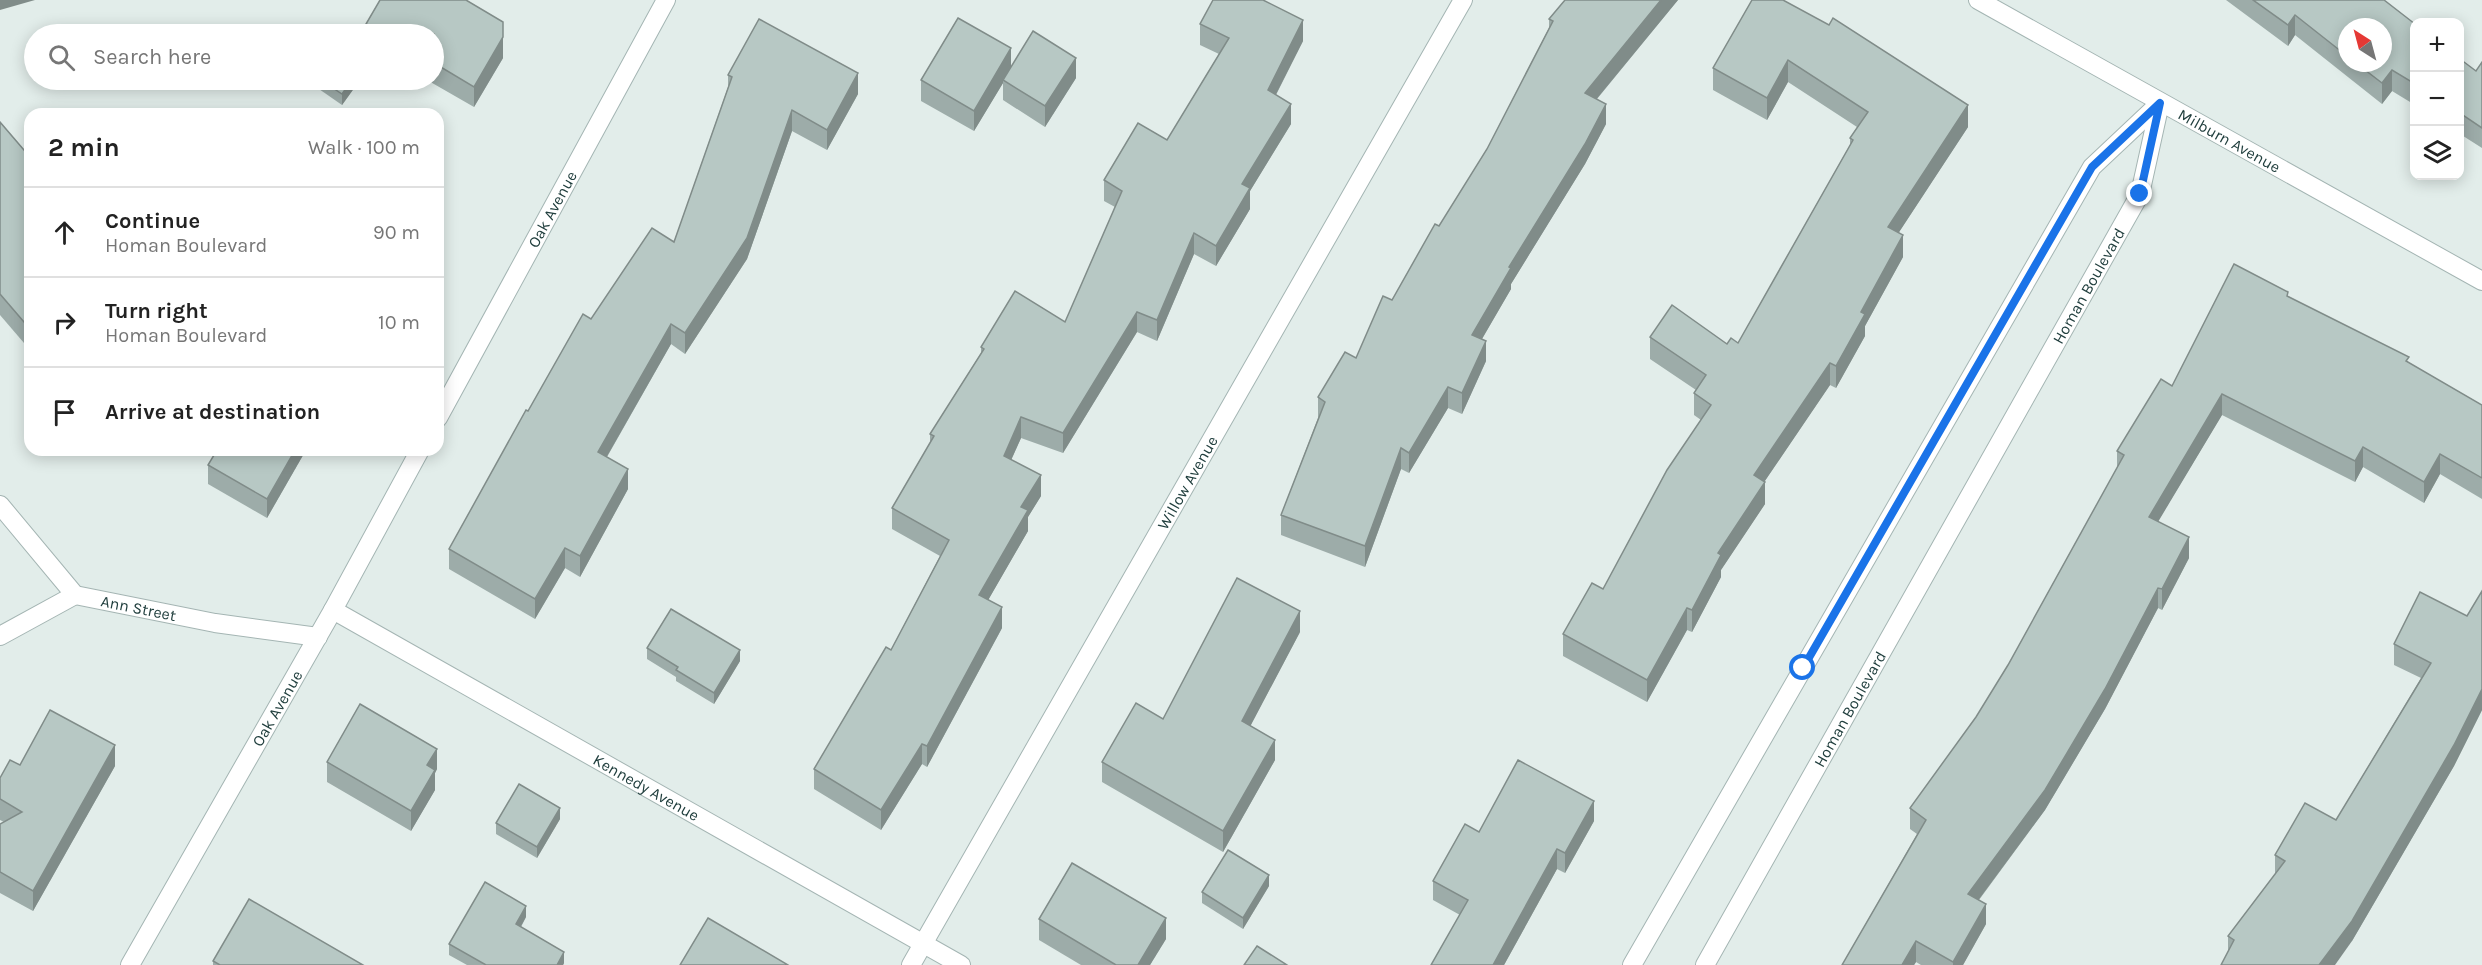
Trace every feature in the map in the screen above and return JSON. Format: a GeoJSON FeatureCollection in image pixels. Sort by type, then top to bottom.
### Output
{"type":"FeatureCollection","features":[{"type":"Feature","properties":{"kind":"street","name":"Oak Avenue"},"geometry":{"type":"LineString","coordinates":[[444,407],[666,0]]}},
{"type":"Feature","properties":{"kind":"street","name":"Willow Avenue"},"geometry":{"type":"LineString","coordinates":[[911,965],[1463,0]]}},
{"type":"Feature","properties":{"kind":"street","name":"Milburn Avenue"},"geometry":{"type":"LineString","coordinates":[[1978,0],[2482,282]]}},
{"type":"Feature","properties":{"kind":"street"},"geometry":{"type":"LineString","coordinates":[[1632,965],[2092,167],[2160,103]]}},
{"type":"Feature","properties":{"kind":"street","name":"Homan Boulevard"},"geometry":{"type":"LineString","coordinates":[[1705,965],[2140,194],[2160,103]]}},
{"type":"Feature","properties":{"kind":"street","name":"Oak Avenue"},"geometry":{"type":"LineString","coordinates":[[130,965],[318,637],[417,456]]}},
{"type":"Feature","properties":{"kind":"street"},"geometry":{"type":"LineString","coordinates":[[0,505],[75,595],[0,636]]}},
{"type":"Feature","properties":{"kind":"street","name":"Ann Street"},"geometry":{"type":"LineString","coordinates":[[75,595],[215,623],[318,637]]}},
{"type":"Feature","properties":{"kind":"street","name":"Kennedy Avenue"},"geometry":{"type":"LineString","coordinates":[[333,610],[960,965]]}},
{"type":"Feature","properties":{"kind":"building"},"geometry":{"type":"Polygon","coordinates":[[[380,0],[466,0],[503,22],[503,37],[474,87],[444,69],[444,24],[366,24],[380,0]]]}},
{"type":"Feature","properties":{"kind":"building"},"geometry":{"type":"Polygon","coordinates":[[[1213,0],[1263,0],[1303,20],[1268,90],[1291,104],[1242,184],[1250,188],[1216,246],[1194,233],[1157,320],[1137,312],[1063,433],[1021,417],[1004,456],[1041,475],[1021,507],[1028,510],[979,595],[1002,607],[927,746],[922,744],[881,810],[814,769],[886,647],[891,650],[949,540],[892,508],[934,436],[930,434],[984,349],[981,347],[1015,291],[1065,322],[1122,191],[1104,180],[1138,123],[1167,140],[1229,38],[1200,24],[1213,0]]]}},
{"type":"Feature","properties":{"kind":"building"},"geometry":{"type":"Polygon","coordinates":[[[1565,0],[1661,0],[1585,93],[1606,104],[1585,144],[1509,267],[1511,268],[1472,335],[1486,341],[1462,393],[1448,387],[1409,453],[1401,448],[1365,546],[1281,515],[1325,402],[1318,397],[1345,352],[1356,358],[1383,296],[1392,300],[1435,224],[1439,226],[1487,149],[1553,21],[1549,19],[1565,0]]]}},
{"type":"Feature","properties":{"kind":"building"},"geometry":{"type":"Polygon","coordinates":[[[1752,0],[1783,0],[1829,25],[1833,18],[1968,105],[1888,227],[1903,235],[1861,312],[1865,314],[1836,366],[1830,363],[1754,475],[1765,482],[1718,553],[1721,555],[1692,610],[1687,608],[1647,680],[1563,634],[1592,583],[1603,589],[1667,470],[1711,405],[1694,393],[1706,375],[1650,337],[1672,305],[1727,344],[1731,338],[1738,343],[1853,140],[1850,138],[1868,112],[1788,60],[1767,98],[1713,68],[1752,0]]]}},
{"type":"Feature","properties":{"kind":"building"},"geometry":{"type":"Polygon","coordinates":[[[2253,0],[2384,0],[2410,20],[2410,81],[2392,70],[2392,18],[2338,18],[2338,49],[2295,15],[2288,25],[2253,0]]]}},
{"type":"Feature","properties":{"kind":"building"},"geometry":{"type":"Polygon","coordinates":[[[958,18],[1011,48],[974,111],[921,80],[958,18]]]}},
{"type":"Feature","properties":{"kind":"building"},"geometry":{"type":"Polygon","coordinates":[[[759,19],[858,73],[827,130],[792,110],[747,238],[685,333],[671,324],[598,452],[628,469],[580,556],[565,548],[535,599],[449,549],[526,410],[528,411],[583,314],[591,319],[652,228],[674,242],[732,77],[728,75],[759,19]]]}},
{"type":"Feature","properties":{"kind":"building"},"geometry":{"type":"Polygon","coordinates":[[[1033,31],[1076,58],[1045,106],[1003,80],[1033,31]]]}},
{"type":"Feature","properties":{"kind":"building"},"geometry":{"type":"Polygon","coordinates":[[[2464,62],[2476,71],[2482,62],[2482,128],[2464,116],[2464,62]]]}},
{"type":"Feature","properties":{"kind":"building"},"geometry":{"type":"Polygon","coordinates":[[[2368,72],[2390,72],[2382,83],[2368,72]]]}},
{"type":"Feature","properties":{"kind":"building"},"geometry":{"type":"Polygon","coordinates":[[[0,122],[24,150],[24,322],[0,294],[0,122]]]}},
{"type":"Feature","properties":{"kind":"building"},"geometry":{"type":"Polygon","coordinates":[[[2234,264],[2288,292],[2287,296],[2409,357],[2406,361],[2482,405],[2482,478],[2440,454],[2424,482],[2363,447],[2355,461],[2222,394],[2149,517],[2189,537],[2162,589],[2158,588],[2105,689],[2045,790],[1968,894],[1986,904],[1953,962],[1916,941],[1902,965],[1842,965],[1926,820],[1910,808],[1976,717],[2008,665],[2124,455],[2117,451],[2161,379],[2172,386],[2234,264]]]}},
{"type":"Feature","properties":{"kind":"building"},"geometry":{"type":"Polygon","coordinates":[[[213,456],[292,456],[267,499],[208,465],[213,456]]]}},
{"type":"Feature","properties":{"kind":"building"},"geometry":{"type":"Polygon","coordinates":[[[1237,578],[1300,611],[1242,721],[1275,740],[1223,831],[1102,762],[1136,703],[1163,719],[1237,578]]]}},
{"type":"Feature","properties":{"kind":"building"},"geometry":{"type":"Polygon","coordinates":[[[2482,591],[2482,689],[2454,745],[2352,921],[2319,965],[2221,965],[2234,940],[2228,936],[2285,861],[2275,855],[2305,803],[2336,820],[2431,663],[2394,644],[2420,592],[2467,616],[2482,591]]]}},
{"type":"Feature","properties":{"kind":"building"},"geometry":{"type":"Polygon","coordinates":[[[671,609],[740,650],[714,693],[676,670],[678,667],[647,648],[671,609]]]}},
{"type":"Feature","properties":{"kind":"building"},"geometry":{"type":"Polygon","coordinates":[[[360,704],[437,749],[427,765],[435,770],[411,811],[327,762],[360,704]]]}},
{"type":"Feature","properties":{"kind":"building"},"geometry":{"type":"Polygon","coordinates":[[[50,710],[115,745],[33,891],[0,872],[0,824],[22,812],[0,799],[0,778],[10,760],[20,765],[50,710]]]}},
{"type":"Feature","properties":{"kind":"building"},"geometry":{"type":"Polygon","coordinates":[[[1518,760],[1594,801],[1565,853],[1557,849],[1493,965],[1431,965],[1468,900],[1433,881],[1465,824],[1479,832],[1518,760]]]}},
{"type":"Feature","properties":{"kind":"building"},"geometry":{"type":"Polygon","coordinates":[[[519,784],[560,808],[537,847],[496,823],[519,784]]]}},
{"type":"Feature","properties":{"kind":"building"},"geometry":{"type":"Polygon","coordinates":[[[1228,850],[1269,875],[1243,918],[1202,892],[1228,850]]]}},
{"type":"Feature","properties":{"kind":"building"},"geometry":{"type":"Polygon","coordinates":[[[1072,863],[1166,918],[1138,965],[1116,965],[1039,919],[1072,863]]]}},
{"type":"Feature","properties":{"kind":"building"},"geometry":{"type":"Polygon","coordinates":[[[485,882],[526,906],[516,924],[564,952],[557,965],[486,965],[449,944],[485,882]]]}},
{"type":"Feature","properties":{"kind":"building"},"geometry":{"type":"Polygon","coordinates":[[[249,899],[363,965],[220,965],[213,961],[249,899]]]}},
{"type":"Feature","properties":{"kind":"building"},"geometry":{"type":"Polygon","coordinates":[[[708,918],[788,965],[680,965],[708,918]]]}},
{"type":"Feature","properties":{"kind":"building"},"geometry":{"type":"Polygon","coordinates":[[[1257,946],[1287,965],[1244,965],[1257,946]]]}},
{"type":"Feature","properties":{"kind":"route"},"geometry":{"type":"LineString","coordinates":[[1803,668],[2092,167],[2160,103],[2140,194]]}}]}
